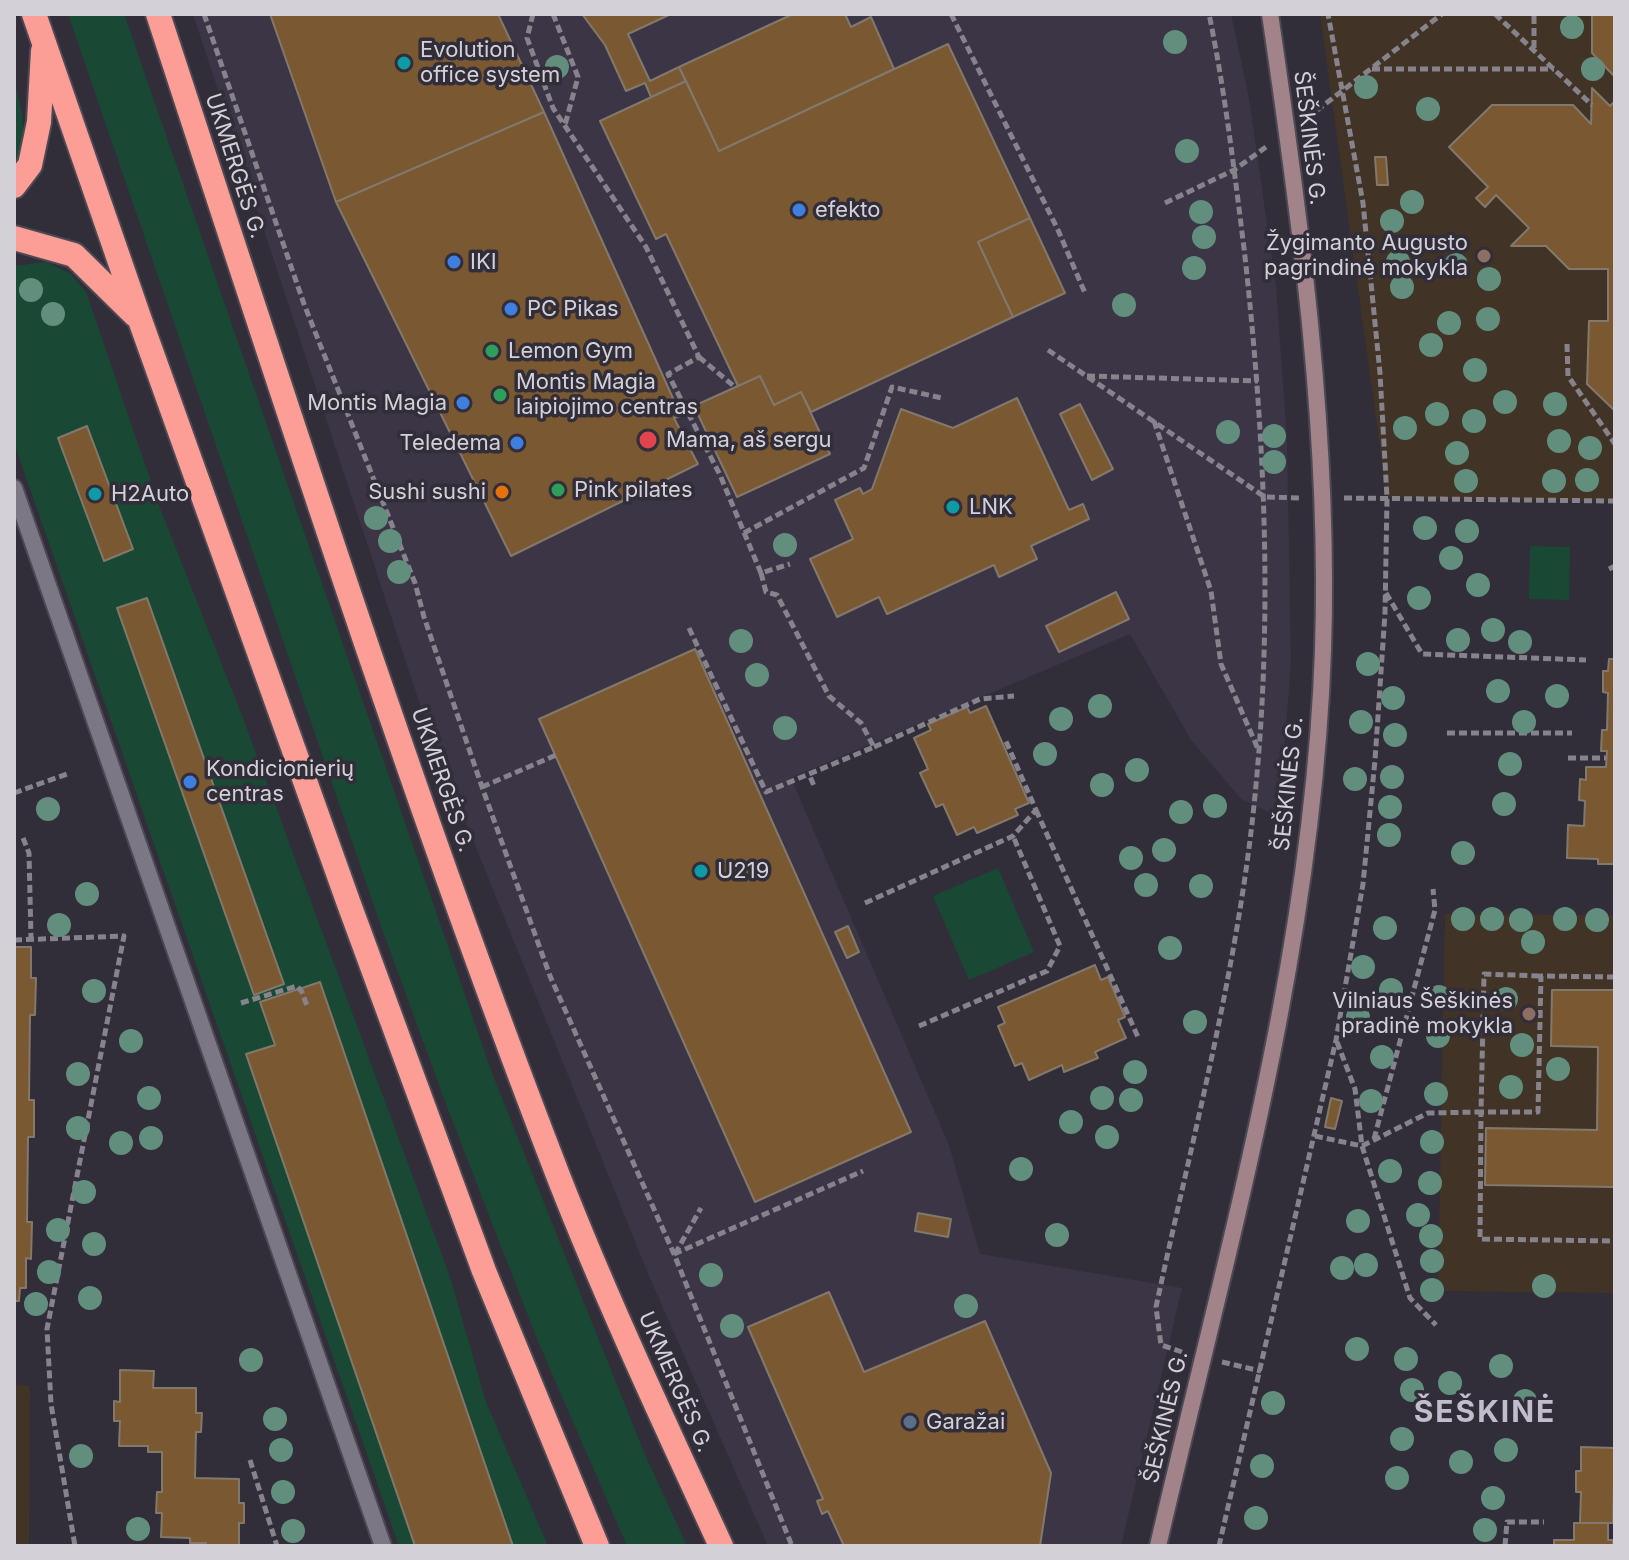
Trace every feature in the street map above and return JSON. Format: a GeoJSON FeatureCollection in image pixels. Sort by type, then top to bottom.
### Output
{"type":"FeatureCollection","features":[{"type":"Feature","properties":{"kind":"highway"},"geometry":{"type":"LineString","coordinates":[[34,14],[349,904],[479,1257],[597,1546]]}},
{"type":"Feature","properties":{"kind":"highway","name":"UKMERGĖS G."},"geometry":{"type":"LineString","coordinates":[[158,14],[465,929],[578,1224],[633,1355],[721,1546]]}},
{"type":"Feature","properties":{"kind":"highway"},"geometry":{"type":"LineString","coordinates":[[14,186],[30,165],[39,122],[44,41]]}},
{"type":"Feature","properties":{"kind":"highway"},"geometry":{"type":"LineString","coordinates":[[14,238],[74,255],[140,320]]}},
{"type":"Feature","properties":{"kind":"street","name":"ŠEŠKINĖS G."},"geometry":{"type":"LineString","coordinates":[[1158,1546],[1279,1015],[1311,799],[1323,652],[1323,499],[1310,339],[1287,132],[1270,14]]}},
{"type":"Feature","properties":{"kind":"street"},"geometry":{"type":"LineString","coordinates":[[14,488],[383,1546]]}},
{"type":"Feature","properties":{"kind":"path"},"geometry":{"type":"LineString","coordinates":[[204,14],[304,304],[415,583],[482,787],[565,1012],[674,1254],[792,1546]]}},
{"type":"Feature","properties":{"kind":"path"},"geometry":{"type":"LineString","coordinates":[[535,14],[527,38],[553,108],[646,247],[699,357],[735,387]]}},
{"type":"Feature","properties":{"kind":"path"},"geometry":{"type":"LineString","coordinates":[[553,14],[578,77],[564,126]]}},
{"type":"Feature","properties":{"kind":"path"},"geometry":{"type":"LineString","coordinates":[[951,14],[1058,230],[1085,293]]}},
{"type":"Feature","properties":{"kind":"path"},"geometry":{"type":"LineString","coordinates":[[1209,14],[1221,72],[1258,381],[1265,497],[1263,675],[1256,785],[1237,931],[1156,1307],[1161,1345],[1261,1371]]}},
{"type":"Feature","properties":{"kind":"path"},"geometry":{"type":"LineString","coordinates":[[1165,203],[1234,170],[1442,14]]}},
{"type":"Feature","properties":{"kind":"path"},"geometry":{"type":"LineString","coordinates":[[1495,14],[1592,105]]}},
{"type":"Feature","properties":{"kind":"path"},"geometry":{"type":"LineString","coordinates":[[1534,14],[1534,49]]}},
{"type":"Feature","properties":{"kind":"path"},"geometry":{"type":"LineString","coordinates":[[1371,69],[1554,69]]}},
{"type":"Feature","properties":{"kind":"path"},"geometry":{"type":"LineString","coordinates":[[1567,344],[1568,376],[1615,444]]}},
{"type":"Feature","properties":{"kind":"path"},"geometry":{"type":"LineString","coordinates":[[1048,350],[1265,497],[1615,501]]}},
{"type":"Feature","properties":{"kind":"path"},"geometry":{"type":"LineString","coordinates":[[699,357],[668,374],[720,475],[766,592],[777,595],[829,696],[861,723],[874,747]]}},
{"type":"Feature","properties":{"kind":"path"},"geometry":{"type":"LineString","coordinates":[[1087,376],[1258,381]]}},
{"type":"Feature","properties":{"kind":"path"},"geometry":{"type":"LineString","coordinates":[[744,533],[864,468],[892,387],[942,398]]}},
{"type":"Feature","properties":{"kind":"path"},"geometry":{"type":"LineString","coordinates":[[1154,421],[1211,591],[1221,664],[1258,750]]}},
{"type":"Feature","properties":{"kind":"path"},"geometry":{"type":"LineString","coordinates":[[761,573],[790,564]]}},
{"type":"Feature","properties":{"kind":"path"},"geometry":{"type":"LineString","coordinates":[[1385,591],[1422,654],[1586,660]]}},
{"type":"Feature","properties":{"kind":"path"},"geometry":{"type":"LineString","coordinates":[[689,628],[766,792],[980,699],[1014,696]]}},
{"type":"Feature","properties":{"kind":"path"},"geometry":{"type":"LineString","coordinates":[[1447,733],[1572,733]]}},
{"type":"Feature","properties":{"kind":"path"},"geometry":{"type":"LineString","coordinates":[[1005,739],[1138,1037]]}},
{"type":"Feature","properties":{"kind":"path"},"geometry":{"type":"LineString","coordinates":[[482,787],[556,755]]}},
{"type":"Feature","properties":{"kind":"path"},"geometry":{"type":"LineString","coordinates":[[1568,758],[1606,758]]}},
{"type":"Feature","properties":{"kind":"path"},"geometry":{"type":"LineString","coordinates":[[14,793],[67,774]]}},
{"type":"Feature","properties":{"kind":"path"},"geometry":{"type":"LineString","coordinates":[[809,774],[814,786]]}},
{"type":"Feature","properties":{"kind":"path"},"geometry":{"type":"LineString","coordinates":[[865,903],[1013,836],[1036,810]]}},
{"type":"Feature","properties":{"kind":"path"},"geometry":{"type":"LineString","coordinates":[[919,1026],[1047,971],[1060,946],[1013,836]]}},
{"type":"Feature","properties":{"kind":"path"},"geometry":{"type":"LineString","coordinates":[[23,838],[29,853],[31,939]]}},
{"type":"Feature","properties":{"kind":"path"},"geometry":{"type":"LineString","coordinates":[[1374,1140],[1435,910],[1433,889]]}},
{"type":"Feature","properties":{"kind":"path"},"geometry":{"type":"LineString","coordinates":[[14,940],[124,936],[47,1329],[51,1404],[75,1546]]}},
{"type":"Feature","properties":{"kind":"path"},"geometry":{"type":"LineString","coordinates":[[1615,977],[1484,974],[1480,1239],[1615,1241]]}},
{"type":"Feature","properties":{"kind":"path"},"geometry":{"type":"LineString","coordinates":[[1315,1136],[1362,1146],[1428,1113],[1538,1112],[1541,976]]}},
{"type":"Feature","properties":{"kind":"path"},"geometry":{"type":"LineString","coordinates":[[241,1003],[297,986],[307,1006]]}},
{"type":"Feature","properties":{"kind":"path"},"geometry":{"type":"LineString","coordinates":[[1336,1040],[1355,1089],[1362,1146],[1410,1298],[1436,1325]]}},
{"type":"Feature","properties":{"kind":"path"},"geometry":{"type":"LineString","coordinates":[[674,1254],[863,1171]]}},
{"type":"Feature","properties":{"kind":"path"},"geometry":{"type":"LineString","coordinates":[[674,1254],[701,1208]]}},
{"type":"Feature","properties":{"kind":"path"},"geometry":{"type":"LineString","coordinates":[[250,1460],[277,1546]]}},
{"type":"Feature","properties":{"kind":"path"},"geometry":{"type":"LineString","coordinates":[[1505,1546],[1507,1522],[1544,1522]]}},
{"type":"Feature","properties":{"kind":"shaded area"},"geometry":{"type":"Polygon","coordinates":[[[193,14],[1231,14],[1249,98],[1276,286],[1287,439],[1291,663],[1279,817],[1241,799],[1191,740],[1130,634],[791,778],[949,1145],[980,1254],[1182,1288],[1121,1546],[768,1546],[649,1276],[427,726],[193,14]]]}},
{"type":"Feature","properties":{"kind":"shaded area","name":"Žygimanto Augusto pagrindinė mokykla"},"geometry":{"type":"Polygon","coordinates":[[[1320,14],[1615,14],[1615,501],[1387,498],[1320,14]]]}},
{"type":"Feature","properties":{"kind":"shaded area","name":"Vilniaus Šeškinės pradinė mokykla"},"geometry":{"type":"Polygon","coordinates":[[[1445,914],[1615,915],[1615,1293],[1438,1291],[1445,914]]]}},
{"type":"Feature","properties":{"kind":"shaded area"},"geometry":{"type":"Polygon","coordinates":[[[14,1385],[30,1386],[29,1546],[14,1546],[14,1385]]]}},
{"type":"Feature","properties":{"kind":"green space"},"geometry":{"type":"Polygon","coordinates":[[[68,14],[124,14],[492,1073],[643,1450],[687,1546],[627,1546],[537,1339],[382,929],[68,14]]]}},
{"type":"Feature","properties":{"kind":"green space"},"geometry":{"type":"Polygon","coordinates":[[[14,82],[23,137],[14,170],[14,82]]]}},
{"type":"Feature","properties":{"kind":"green space"},"geometry":{"type":"Polygon","coordinates":[[[46,262],[71,274],[86,292],[160,508],[243,718],[450,1277],[486,1402],[548,1546],[399,1546],[14,443],[14,266],[46,262]]]}},
{"type":"Feature","properties":{"kind":"green space"},"geometry":{"type":"Polygon","coordinates":[[[1530,546],[1570,547],[1569,600],[1529,599],[1530,546]]]}},
{"type":"Feature","properties":{"kind":"green space"},"geometry":{"type":"Polygon","coordinates":[[[998,868],[1034,952],[969,980],[933,896],[998,868]]]}},
{"type":"Feature","properties":{"kind":"building","name":"Evolution office system"},"geometry":{"type":"Polygon","coordinates":[[[270,14],[498,14],[544,112],[336,202],[270,14]]]}},
{"type":"Feature","properties":{"kind":"building"},"geometry":{"type":"Polygon","coordinates":[[[582,14],[671,14],[628,34],[650,81],[679,67],[686,81],[651,97],[645,83],[626,91],[605,45],[582,14]]]}},
{"type":"Feature","properties":{"kind":"building"},"geometry":{"type":"Polygon","coordinates":[[[793,14],[845,14],[851,27],[871,17],[894,69],[719,151],[679,67],[793,14]]]}},
{"type":"Feature","properties":{"kind":"building"},"geometry":{"type":"Polygon","coordinates":[[[1592,14],[1615,14],[1615,77],[1592,53],[1592,14]]]}},
{"type":"Feature","properties":{"kind":"building"},"geometry":{"type":"Polygon","coordinates":[[[948,44],[1030,218],[978,242],[1013,317],[811,412],[801,392],[774,405],[760,376],[738,386],[666,234],[656,239],[600,121],[686,81],[719,151],[948,44]]]}},
{"type":"Feature","properties":{"kind":"building"},"geometry":{"type":"Polygon","coordinates":[[[1592,88],[1610,106],[1615,101],[1615,411],[1587,384],[1589,321],[1608,321],[1608,269],[1569,269],[1546,246],[1511,246],[1529,228],[1496,195],[1485,207],[1476,198],[1488,187],[1449,147],[1492,105],[1573,105],[1591,124],[1592,88]]]}},
{"type":"Feature","properties":{"kind":"building","name":"PC Pikas"},"geometry":{"type":"Polygon","coordinates":[[[544,112],[681,416],[674,418],[698,464],[511,556],[336,202],[544,112]]]}},
{"type":"Feature","properties":{"kind":"building"},"geometry":{"type":"Polygon","coordinates":[[[1375,157],[1386,157],[1388,185],[1377,185],[1375,157]]]}},
{"type":"Feature","properties":{"kind":"building"},"geometry":{"type":"Polygon","coordinates":[[[1030,218],[1065,293],[1013,317],[978,242],[1030,218]]]}},
{"type":"Feature","properties":{"kind":"building"},"geometry":{"type":"Polygon","coordinates":[[[760,376],[774,405],[801,392],[830,454],[737,497],[694,406],[760,376]]]}},
{"type":"Feature","properties":{"kind":"building","name":"LNK"},"geometry":{"type":"Polygon","coordinates":[[[1017,398],[1069,510],[1083,504],[1089,519],[1031,546],[1037,559],[999,577],[994,565],[887,614],[879,597],[837,617],[810,559],[853,539],[835,500],[860,488],[863,494],[872,489],[901,409],[953,428],[1017,398]]]}},
{"type":"Feature","properties":{"kind":"building"},"geometry":{"type":"Polygon","coordinates":[[[1080,404],[1113,469],[1092,480],[1060,414],[1080,404]]]}},
{"type":"Feature","properties":{"kind":"building","name":"H2Auto"},"geometry":{"type":"Polygon","coordinates":[[[87,426],[133,549],[104,561],[58,438],[87,426]]]}},
{"type":"Feature","properties":{"kind":"building"},"geometry":{"type":"Polygon","coordinates":[[[1116,592],[1129,619],[1059,652],[1046,626],[1116,592]]]}},
{"type":"Feature","properties":{"kind":"building"},"geometry":{"type":"Polygon","coordinates":[[[147,598],[284,984],[254,995],[117,608],[147,598]]]}},
{"type":"Feature","properties":{"kind":"building","name":"U219"},"geometry":{"type":"Polygon","coordinates":[[[695,649],[911,1132],[755,1202],[539,719],[695,649]]]}},
{"type":"Feature","properties":{"kind":"building"},"geometry":{"type":"Polygon","coordinates":[[[1609,659],[1615,659],[1615,864],[1598,864],[1598,859],[1567,858],[1568,825],[1584,826],[1585,801],[1579,800],[1580,779],[1586,780],[1586,767],[1606,767],[1607,751],[1601,751],[1602,730],[1607,730],[1608,693],[1603,692],[1603,671],[1608,671],[1609,659]]]}},
{"type":"Feature","properties":{"kind":"building"},"geometry":{"type":"Polygon","coordinates":[[[986,706],[1029,803],[1015,809],[1018,815],[977,833],[974,827],[957,835],[943,804],[936,807],[920,773],[928,769],[914,738],[931,730],[928,724],[967,707],[970,713],[986,706]]]}},
{"type":"Feature","properties":{"kind":"building"},"geometry":{"type":"Polygon","coordinates":[[[848,926],[859,952],[847,958],[835,932],[848,926]]]}},
{"type":"Feature","properties":{"kind":"building"},"geometry":{"type":"Polygon","coordinates":[[[14,947],[31,947],[31,978],[36,978],[35,1015],[30,1015],[29,1100],[34,1100],[34,1137],[28,1137],[27,1222],[32,1222],[31,1259],[26,1258],[26,1288],[20,1288],[19,1301],[14,1301],[14,947]]]}},
{"type":"Feature","properties":{"kind":"building"},"geometry":{"type":"Polygon","coordinates":[[[1095,965],[1101,980],[1108,977],[1125,1017],[1118,1020],[1126,1038],[1095,1052],[1098,1058],[1064,1072],[1062,1065],[1029,1080],[1022,1063],[1015,1066],[998,1026],[1005,1023],[998,1007],[1095,965]]]}},
{"type":"Feature","properties":{"kind":"building"},"geometry":{"type":"Polygon","coordinates":[[[320,982],[513,1546],[415,1546],[246,1054],[275,1045],[260,1002],[320,982]]]}},
{"type":"Feature","properties":{"kind":"building"},"geometry":{"type":"Polygon","coordinates":[[[1552,990],[1615,990],[1615,1187],[1485,1185],[1486,1128],[1597,1130],[1598,1047],[1551,1046],[1552,990]]]}},
{"type":"Feature","properties":{"kind":"building"},"geometry":{"type":"Polygon","coordinates":[[[1331,1098],[1342,1101],[1335,1129],[1325,1127],[1331,1098]]]}},
{"type":"Feature","properties":{"kind":"building"},"geometry":{"type":"Polygon","coordinates":[[[918,1213],[951,1219],[948,1237],[915,1231],[918,1213]]]}},
{"type":"Feature","properties":{"kind":"building","name":"Garažai"},"geometry":{"type":"Polygon","coordinates":[[[829,1292],[864,1372],[985,1321],[1051,1473],[1040,1546],[844,1546],[828,1511],[822,1514],[817,1501],[823,1499],[748,1327],[829,1292]]]}},
{"type":"Feature","properties":{"kind":"building"},"geometry":{"type":"Polygon","coordinates":[[[120,1370],[154,1371],[153,1388],[196,1388],[196,1413],[202,1413],[201,1432],[196,1432],[195,1478],[239,1479],[239,1503],[244,1503],[244,1523],[239,1523],[239,1546],[206,1546],[206,1543],[190,1543],[190,1538],[161,1537],[162,1513],[156,1513],[157,1492],[162,1492],[162,1452],[148,1452],[148,1446],[119,1446],[120,1421],[114,1421],[114,1401],[120,1402],[120,1370]]]}},
{"type":"Feature","properties":{"kind":"building"},"geometry":{"type":"Polygon","coordinates":[[[1581,1447],[1615,1448],[1613,1523],[1580,1523],[1581,1492],[1576,1492],[1576,1471],[1581,1471],[1581,1447]]]}},
{"type":"Feature","properties":{"kind":"building"},"geometry":{"type":"Polygon","coordinates":[[[1574,1523],[1608,1523],[1608,1540],[1613,1540],[1613,1546],[1554,1546],[1554,1540],[1574,1540],[1574,1523]]]}},
{"type":"Feature","properties":{"kind":"place","name":"Evolution office system"},"geometry":{"type":"Point","coordinates":[404,63]}},
{"type":"Feature","properties":{"kind":"place","name":"efekto"},"geometry":{"type":"Point","coordinates":[799,210]}},
{"type":"Feature","properties":{"kind":"place","name":"Žygimanto Augusto pagrindinė mokykla"},"geometry":{"type":"Point","coordinates":[1484,256]}},
{"type":"Feature","properties":{"kind":"place","name":"IKI"},"geometry":{"type":"Point","coordinates":[454,262]}},
{"type":"Feature","properties":{"kind":"place","name":"PC Pikas"},"geometry":{"type":"Point","coordinates":[511,309]}},
{"type":"Feature","properties":{"kind":"place","name":"Lemon Gym"},"geometry":{"type":"Point","coordinates":[492,351]}},
{"type":"Feature","properties":{"kind":"place","name":"Montis Magia laipiojimo centras"},"geometry":{"type":"Point","coordinates":[500,395]}},
{"type":"Feature","properties":{"kind":"place","name":"Montis Magia"},"geometry":{"type":"Point","coordinates":[463,403]}},
{"type":"Feature","properties":{"kind":"place","name":"Mama, aš sergu"},"geometry":{"type":"Point","coordinates":[648,440]}},
{"type":"Feature","properties":{"kind":"place","name":"Teledema"},"geometry":{"type":"Point","coordinates":[517,443]}},
{"type":"Feature","properties":{"kind":"place","name":"Pink pilates"},"geometry":{"type":"Point","coordinates":[558,490]}},
{"type":"Feature","properties":{"kind":"place","name":"Sushi sushi"},"geometry":{"type":"Point","coordinates":[502,492]}},
{"type":"Feature","properties":{"kind":"place","name":"H2Auto"},"geometry":{"type":"Point","coordinates":[95,494]}},
{"type":"Feature","properties":{"kind":"place","name":"LNK"},"geometry":{"type":"Point","coordinates":[953,507]}},
{"type":"Feature","properties":{"kind":"place","name":"Kondicionierių centras"},"geometry":{"type":"Point","coordinates":[190,782]}},
{"type":"Feature","properties":{"kind":"place","name":"U219"},"geometry":{"type":"Point","coordinates":[701,871]}},
{"type":"Feature","properties":{"kind":"place","name":"Vilniaus Šeškinės pradinė mokykla"},"geometry":{"type":"Point","coordinates":[1529,1014]}},
{"type":"Feature","properties":{"kind":"place","name":"Garažai"},"geometry":{"type":"Point","coordinates":[910,1422]}},
{"type":"Feature","properties":{"kind":"district","name":"ŠEŠKINĖ"},"geometry":{"type":"Point","coordinates":[1485,1413]}}]}
